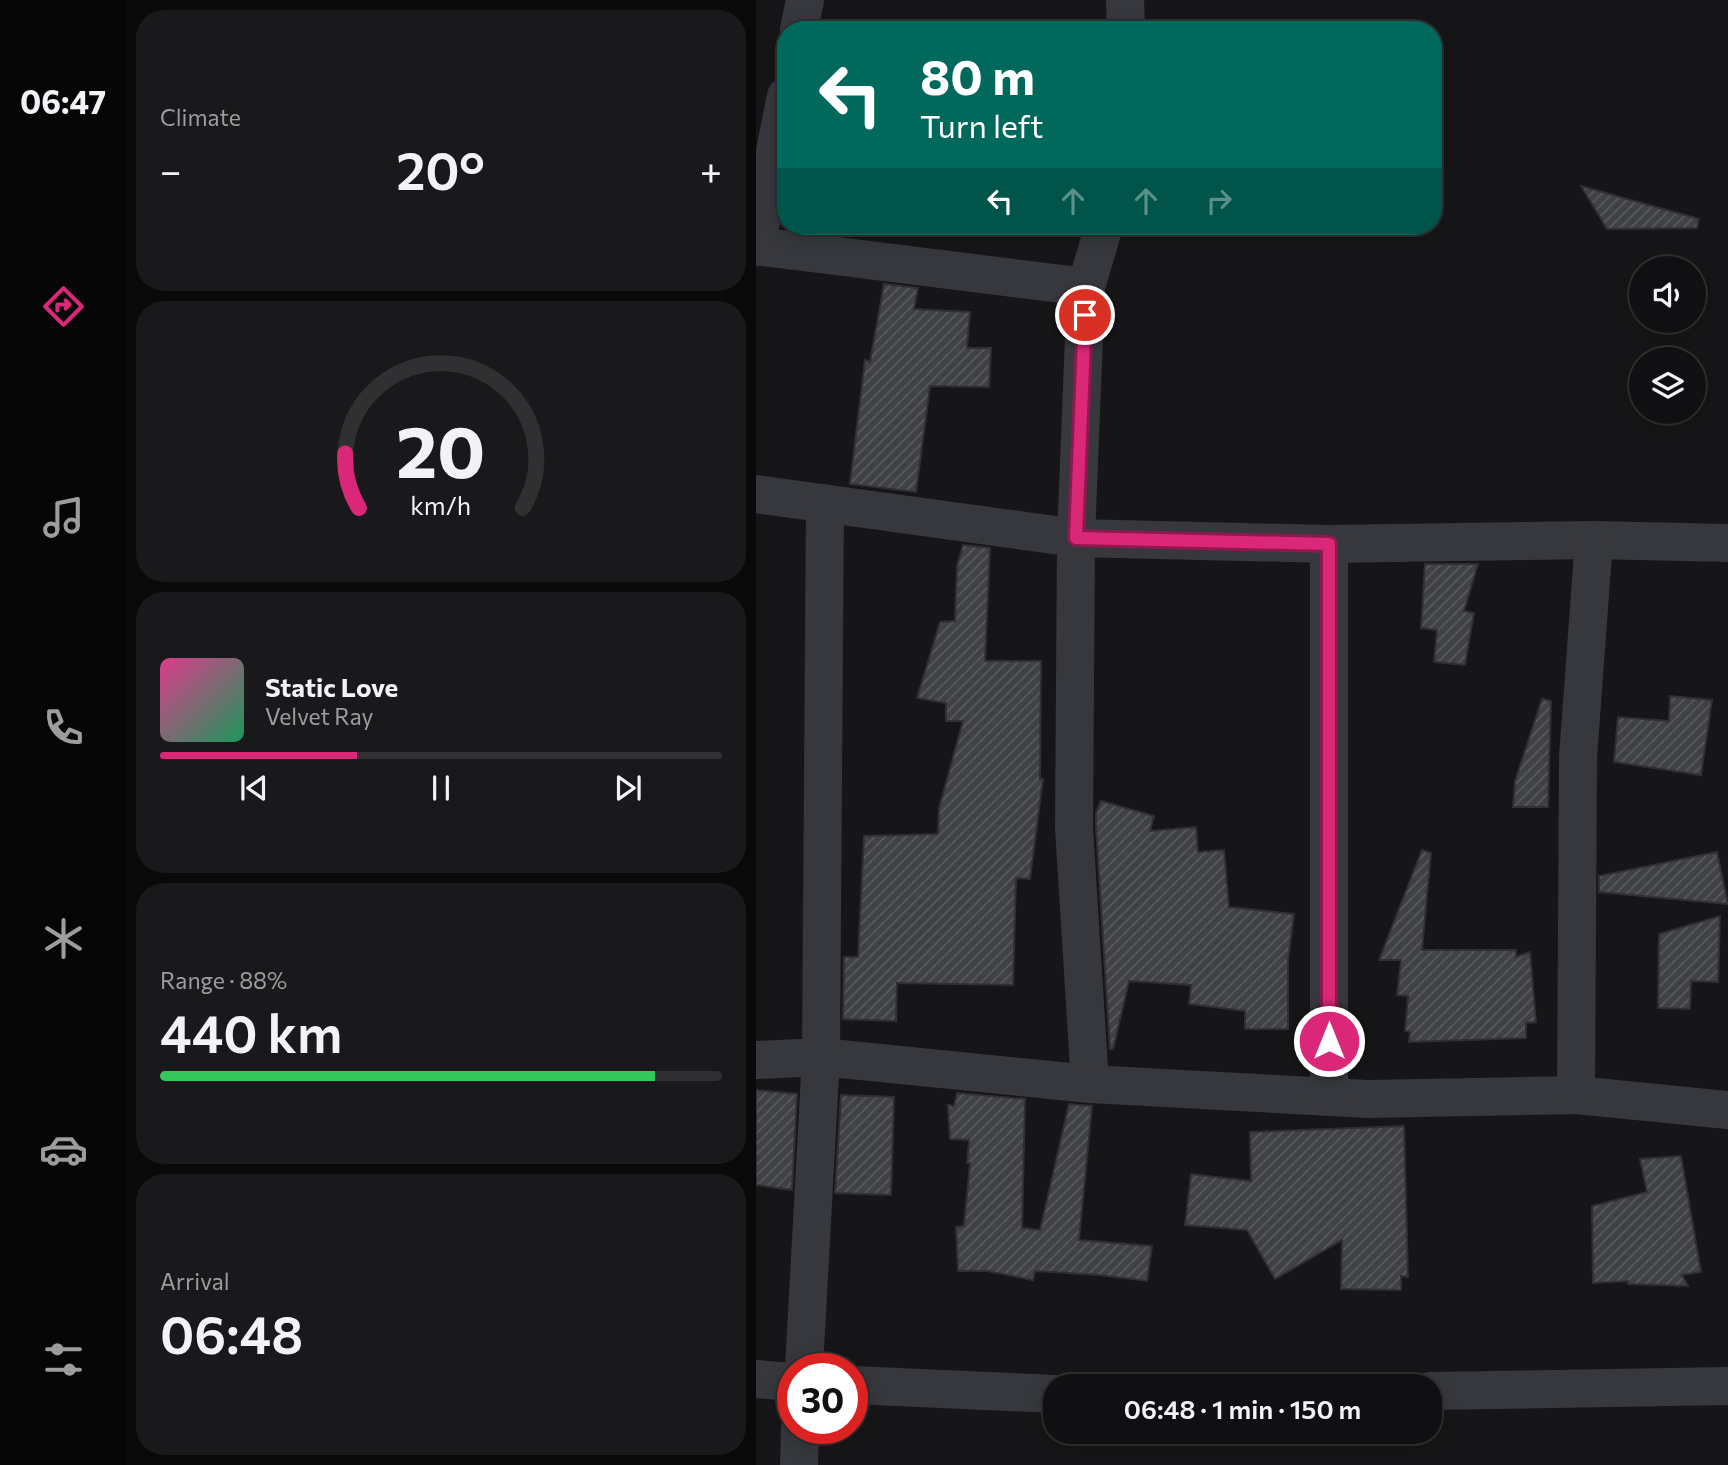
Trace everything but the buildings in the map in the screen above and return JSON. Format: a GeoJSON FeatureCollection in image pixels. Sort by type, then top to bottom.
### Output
{"type":"FeatureCollection","features":[{"type":"Feature","properties":{"kind":"street"},"geometry":{"type":"LineString","coordinates":[[801,21],[805,0]]}},
{"type":"Feature","properties":{"kind":"street"},"geometry":{"type":"LineString","coordinates":[[1125,0],[1126,21]]}},
{"type":"Feature","properties":{"kind":"street"},"geometry":{"type":"LineString","coordinates":[[777,141],[756,246],[1086,287]]}},
{"type":"Feature","properties":{"kind":"street"},"geometry":{"type":"LineString","coordinates":[[1090,1084],[1074,828],[1076,538],[1086,287],[1101,235]]}},
{"type":"Feature","properties":{"kind":"street"},"geometry":{"type":"LineString","coordinates":[[756,494],[1076,538],[1329,544],[1594,540],[1728,543]]}},
{"type":"Feature","properties":{"kind":"street"},"geometry":{"type":"LineString","coordinates":[[805,1353],[821,1057],[825,503]]}},
{"type":"Feature","properties":{"kind":"street"},"geometry":{"type":"LineString","coordinates":[[1576,1095],[1578,757],[1594,540]]}},
{"type":"Feature","properties":{"kind":"street"},"geometry":{"type":"LineString","coordinates":[[1329,544],[1329,1096]]}},
{"type":"Feature","properties":{"kind":"street"},"geometry":{"type":"LineString","coordinates":[[756,1060],[821,1057],[1090,1084],[1368,1099],[1576,1095],[1728,1110]]}},
{"type":"Feature","properties":{"kind":"street"},"geometry":{"type":"LineString","coordinates":[[756,1379],[777,1381]]}},
{"type":"Feature","properties":{"kind":"street"},"geometry":{"type":"LineString","coordinates":[[868,1386],[1043,1393]]}},
{"type":"Feature","properties":{"kind":"street"},"geometry":{"type":"LineString","coordinates":[[1442,1391],[1728,1386]]}},
{"type":"Feature","properties":{"kind":"street"},"geometry":{"type":"LineString","coordinates":[[799,1465],[800,1444]]}},
{"type":"Feature","properties":{"kind":"route"},"geometry":{"type":"LineString","coordinates":[[1085,315],[1076,538],[1329,544],[1329,1041]]}}]}
